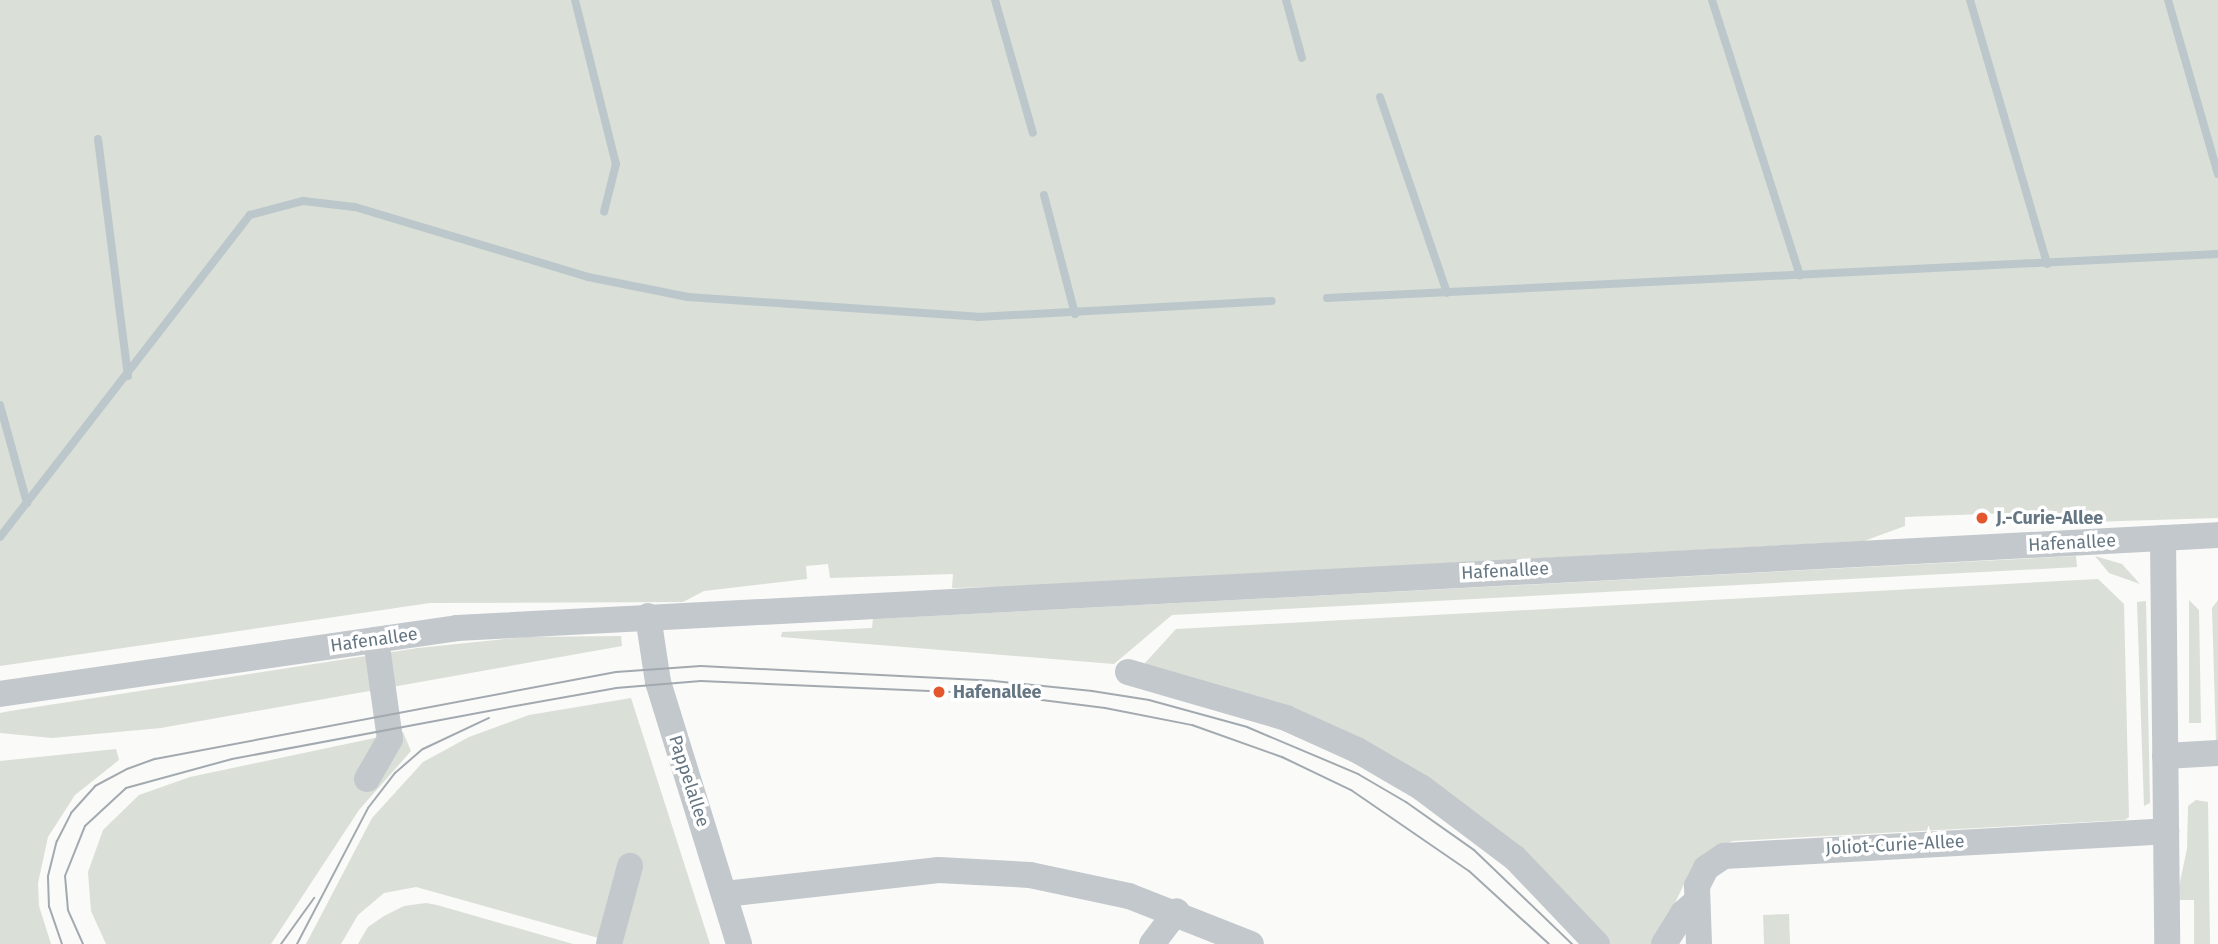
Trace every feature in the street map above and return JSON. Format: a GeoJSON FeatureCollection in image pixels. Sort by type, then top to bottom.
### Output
{"type":"FeatureCollection","features":[{"type":"Feature","properties":{"kind":"street","name":"Hafenallee"},"geometry":{"type":"LineString","coordinates":[[0,694],[457,628],[2218,535]]}},
{"type":"Feature","properties":{"kind":"street"},"geometry":{"type":"LineString","coordinates":[[2163,538],[2167,944]]}},
{"type":"Feature","properties":{"kind":"street","name":"Pappelallee"},"geometry":{"type":"LineString","coordinates":[[648,616],[658,682],[739,944]]}},
{"type":"Feature","properties":{"kind":"street"},"geometry":{"type":"LineString","coordinates":[[367,779],[390,740],[376,640]]}},
{"type":"Feature","properties":{"kind":"street"},"geometry":{"type":"LineString","coordinates":[[1128,671],[1286,718],[1411,782],[1515,858],[1597,944]]}},
{"type":"Feature","properties":{"kind":"street"},"geometry":{"type":"LineString","coordinates":[[2165,756],[2218,753]]}},
{"type":"Feature","properties":{"kind":"street","name":"Joliot-Curie-Allee"},"geometry":{"type":"LineString","coordinates":[[1699,944],[1697,886],[1706,868],[1724,856],[2166,831]]}},
{"type":"Feature","properties":{"kind":"street"},"geometry":{"type":"LineString","coordinates":[[609,944],[631,866]]}},
{"type":"Feature","properties":{"kind":"street"},"geometry":{"type":"LineString","coordinates":[[725,894],[842,878],[978,872],[1077,883],[1177,911],[1251,944]]}},
{"type":"Feature","properties":{"kind":"street"},"geometry":{"type":"LineString","coordinates":[[1664,944],[1683,913],[1696,902]]}},
{"type":"Feature","properties":{"kind":"street"},"geometry":{"type":"LineString","coordinates":[[1152,944],[1177,911]]}},
{"type":"Feature","properties":{"kind":"shaded area"},"geometry":{"type":"Polygon","coordinates":[[[0,0],[2218,0],[2218,518],[2089,522],[2087,514],[2058,515],[2057,511],[1905,517],[1905,526],[1864,541],[1006,587],[952,588],[953,574],[830,578],[828,564],[806,566],[807,579],[704,591],[683,602],[430,603],[0,666],[0,0]]]}},
{"type":"Feature","properties":{"kind":"shaded area"},"geometry":{"type":"Polygon","coordinates":[[[2076,556],[2077,567],[1172,615],[1114,664],[781,637],[782,632],[872,628],[873,619],[2076,556]]]}},
{"type":"Feature","properties":{"kind":"shaded area"},"geometry":{"type":"Polygon","coordinates":[[[2095,556],[2122,564],[2140,584],[2109,573],[2095,556]]]}},
{"type":"Feature","properties":{"kind":"shaded area"},"geometry":{"type":"Polygon","coordinates":[[[2098,579],[2124,604],[2129,817],[2125,820],[1733,841],[1710,851],[1689,874],[1655,944],[1605,944],[1470,812],[1147,672],[1145,663],[1176,629],[2098,579]]]}},
{"type":"Feature","properties":{"kind":"shaded area"},"geometry":{"type":"Polygon","coordinates":[[[2189,600],[2199,610],[2201,723],[2189,723],[2189,600]]]}},
{"type":"Feature","properties":{"kind":"shaded area"},"geometry":{"type":"Polygon","coordinates":[[[2218,600],[2218,741],[2216,742],[2212,608],[2218,600]]]}},
{"type":"Feature","properties":{"kind":"shaded area"},"geometry":{"type":"Polygon","coordinates":[[[2146,601],[2150,803],[2144,806],[2137,602],[2146,601]]]}},
{"type":"Feature","properties":{"kind":"shaded area"},"geometry":{"type":"Polygon","coordinates":[[[621,636],[622,646],[161,728],[52,738],[0,733],[0,713],[10,711],[418,648],[524,637],[621,636]]]}},
{"type":"Feature","properties":{"kind":"shaded area"},"geometry":{"type":"Polygon","coordinates":[[[631,698],[710,944],[620,944],[416,887],[384,893],[358,915],[341,944],[306,944],[372,818],[423,762],[469,737],[529,715],[631,698]]]}},
{"type":"Feature","properties":{"kind":"shaded area"},"geometry":{"type":"Polygon","coordinates":[[[403,732],[411,751],[359,810],[271,944],[106,944],[91,911],[88,872],[103,830],[139,795],[190,777],[403,732]]]}},
{"type":"Feature","properties":{"kind":"shaded area"},"geometry":{"type":"Polygon","coordinates":[[[116,749],[119,760],[75,795],[48,837],[38,883],[39,906],[51,944],[0,944],[0,761],[116,749]]]}},
{"type":"Feature","properties":{"kind":"shaded area"},"geometry":{"type":"Polygon","coordinates":[[[2196,800],[2208,802],[2210,944],[2194,944],[2194,900],[2176,900],[2187,849],[2188,806],[2196,800]]]}},
{"type":"Feature","properties":{"kind":"shaded area"},"geometry":{"type":"Polygon","coordinates":[[[426,903],[573,944],[358,944],[368,927],[384,916],[404,906],[426,903]]]}},
{"type":"Feature","properties":{"kind":"shaded area"},"geometry":{"type":"Polygon","coordinates":[[[1789,914],[1790,944],[1764,944],[1763,915],[1789,914]]]}},
{"type":"Feature","properties":{"kind":"waterway"},"geometry":{"type":"LineString","coordinates":[[575,0],[616,164],[604,212]]}},
{"type":"Feature","properties":{"kind":"waterway"},"geometry":{"type":"LineString","coordinates":[[995,0],[1033,133]]}},
{"type":"Feature","properties":{"kind":"waterway"},"geometry":{"type":"LineString","coordinates":[[1286,0],[1302,58]]}},
{"type":"Feature","properties":{"kind":"waterway"},"geometry":{"type":"LineString","coordinates":[[1712,0],[1800,275]]}},
{"type":"Feature","properties":{"kind":"waterway"},"geometry":{"type":"LineString","coordinates":[[1970,0],[2047,264]]}},
{"type":"Feature","properties":{"kind":"waterway"},"geometry":{"type":"LineString","coordinates":[[2168,0],[2218,174]]}},
{"type":"Feature","properties":{"kind":"waterway"},"geometry":{"type":"LineString","coordinates":[[1380,97],[1447,293]]}},
{"type":"Feature","properties":{"kind":"waterway"},"geometry":{"type":"LineString","coordinates":[[98,139],[128,376]]}},
{"type":"Feature","properties":{"kind":"waterway"},"geometry":{"type":"LineString","coordinates":[[1044,195],[1075,314]]}},
{"type":"Feature","properties":{"kind":"waterway"},"geometry":{"type":"LineString","coordinates":[[0,537],[250,215],[303,201],[355,207],[588,277],[688,297],[978,317],[1272,301]]}},
{"type":"Feature","properties":{"kind":"waterway"},"geometry":{"type":"LineString","coordinates":[[1327,298],[2218,254]]}},
{"type":"Feature","properties":{"kind":"waterway"},"geometry":{"type":"LineString","coordinates":[[0,405],[27,503]]}},
{"type":"Feature","properties":{"kind":"tram line"},"geometry":{"type":"LineString","coordinates":[[62,944],[49,907],[48,876],[57,841],[71,813],[95,786],[127,769],[155,759],[616,672],[701,666],[994,681],[1092,691],[1149,700],[1247,727],[1358,774],[1406,802],[1474,850],[1572,944]]}},
{"type":"Feature","properties":{"kind":"tram line"},"geometry":{"type":"LineString","coordinates":[[83,944],[68,910],[65,876],[85,826],[126,788],[232,759],[521,705],[616,688],[701,681],[993,694],[1105,708],[1192,725],[1282,757],[1351,790],[1469,871],[1549,944]]}},
{"type":"Feature","properties":{"kind":"tram line"},"geometry":{"type":"LineString","coordinates":[[297,944],[368,808],[395,773],[423,749],[489,718]]}},
{"type":"Feature","properties":{"kind":"tram line"},"geometry":{"type":"LineString","coordinates":[[281,944],[314,898]]}},
{"type":"Feature","properties":{"kind":"place","name":"J.-Curie-Allee"},"geometry":{"type":"Point","coordinates":[1982,518]}},
{"type":"Feature","properties":{"kind":"place","name":"Hafenallee"},"geometry":{"type":"Point","coordinates":[939,692]}}]}
